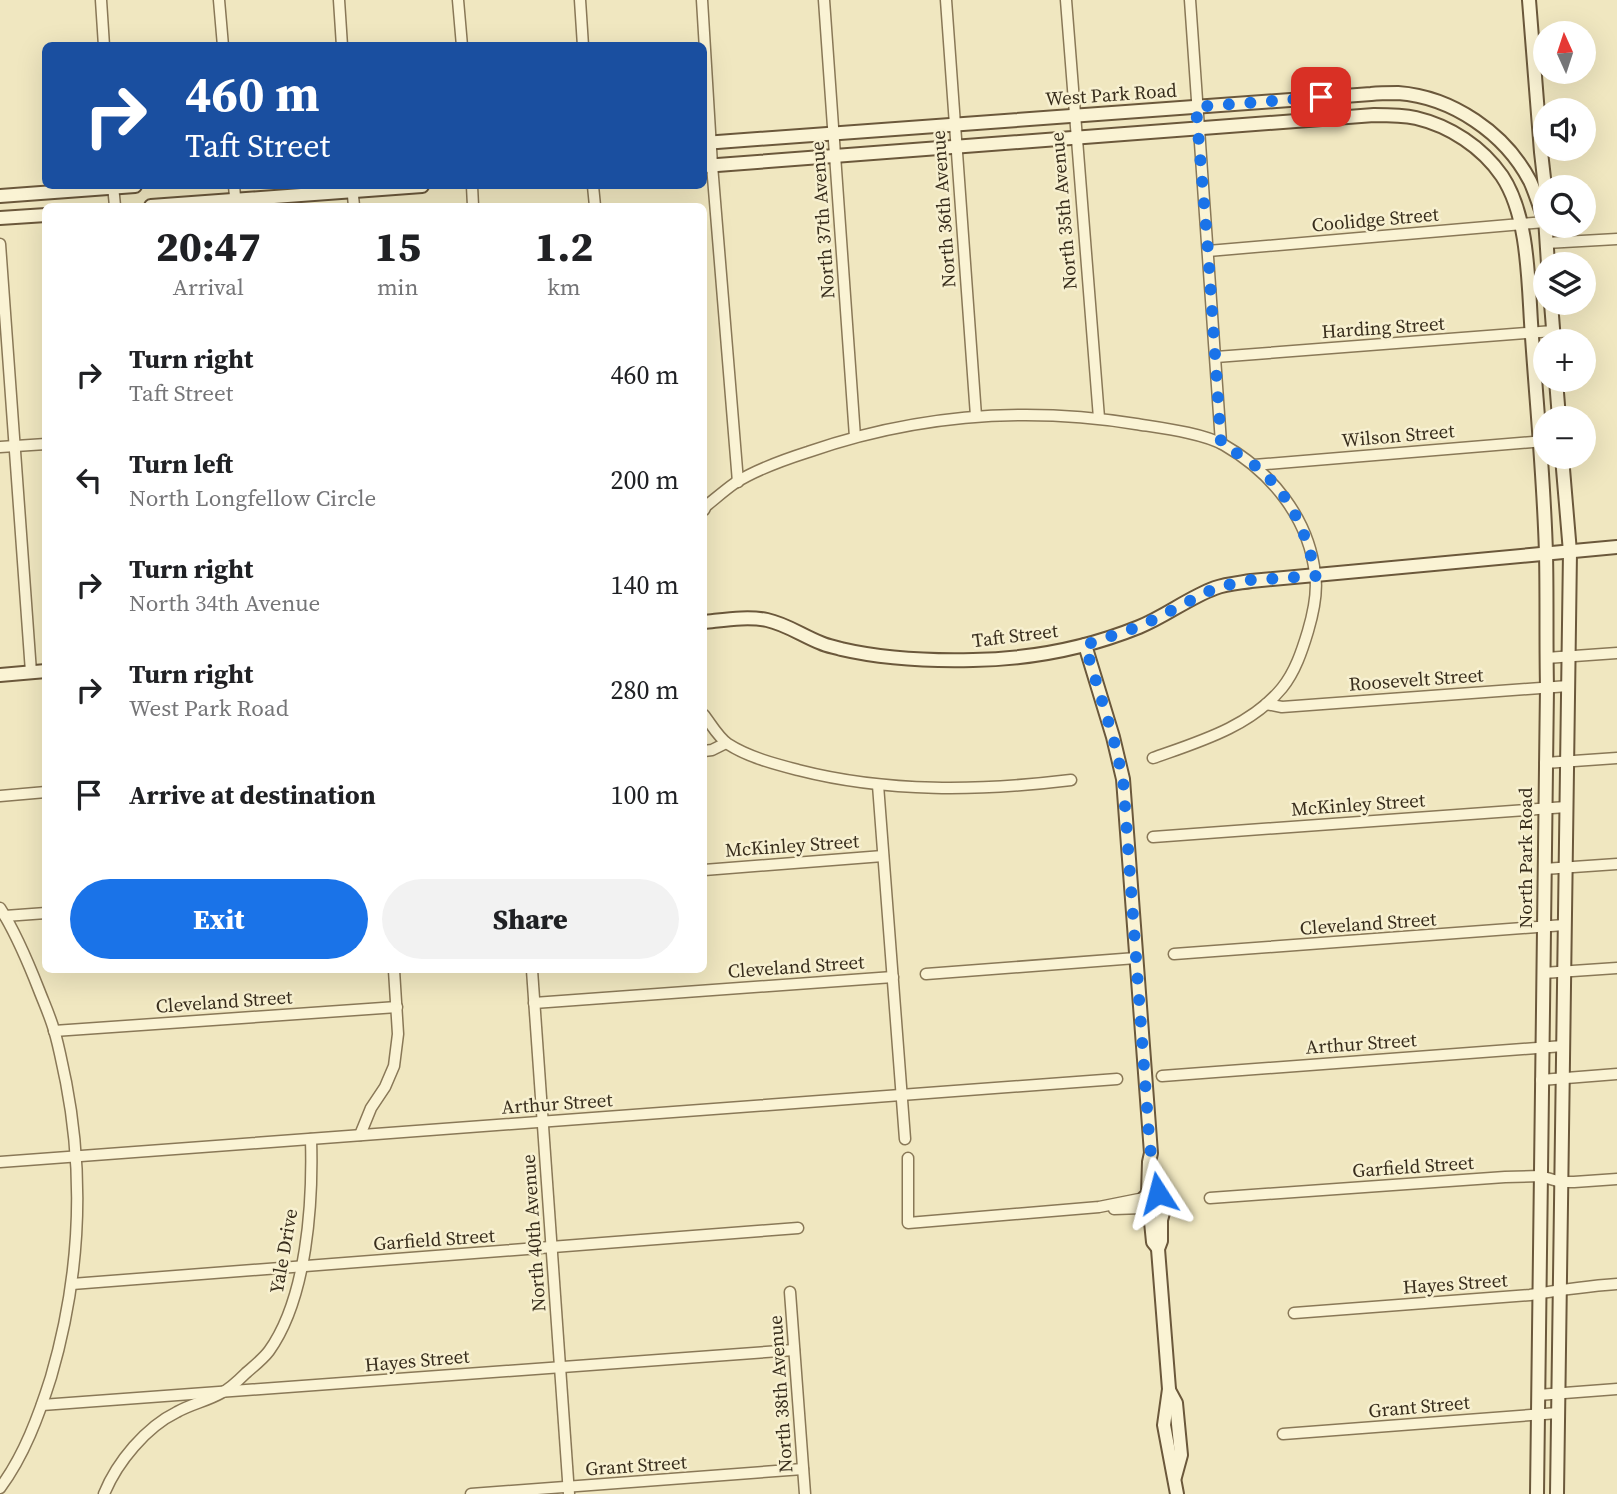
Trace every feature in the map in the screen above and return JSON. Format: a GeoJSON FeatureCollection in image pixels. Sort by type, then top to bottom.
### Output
{"type":"FeatureCollection","features":[{"type":"Feature","properties":{"kind":"street"},"geometry":{"type":"LineString","coordinates":[[101,0],[104,42]]}},
{"type":"Feature","properties":{"kind":"street"},"geometry":{"type":"LineString","coordinates":[[219,0],[223,42]]}},
{"type":"Feature","properties":{"kind":"street"},"geometry":{"type":"LineString","coordinates":[[338,0],[342,42]]}},
{"type":"Feature","properties":{"kind":"street"},"geometry":{"type":"LineString","coordinates":[[458,0],[461,42]]}},
{"type":"Feature","properties":{"kind":"street"},"geometry":{"type":"LineString","coordinates":[[580,0],[583,42]]}},
{"type":"Feature","properties":{"kind":"street"},"geometry":{"type":"LineString","coordinates":[[702,0],[703,42]]}},
{"type":"Feature","properties":{"kind":"street","name":"North 37th Avenue"},"geometry":{"type":"LineString","coordinates":[[824,0],[855,437]]}},
{"type":"Feature","properties":{"kind":"street","name":"North 36th Avenue"},"geometry":{"type":"LineString","coordinates":[[946,0],[975,416]]}},
{"type":"Feature","properties":{"kind":"street","name":"North 35th Avenue"},"geometry":{"type":"LineString","coordinates":[[1066,0],[1099,418]]}},
{"type":"Feature","properties":{"kind":"street"},"geometry":{"type":"LineString","coordinates":[[1189,0],[1221,443]]}},
{"type":"Feature","properties":{"kind":"street"},"geometry":{"type":"LineString","coordinates":[[1529,0],[1537,98]]}},
{"type":"Feature","properties":{"kind":"street","name":"West Park Road"},"geometry":{"type":"LineString","coordinates":[[707,143],[1399,93],[1437,102],[1466,114],[1495,135],[1525,174],[1533,191]]}},
{"type":"Feature","properties":{"kind":"street"},"geometry":{"type":"LineString","coordinates":[[708,166],[1397,115],[1415,117],[1446,129],[1475,146],[1509,188],[1522,224]]}},
{"type":"Feature","properties":{"kind":"street"},"geometry":{"type":"LineString","coordinates":[[707,143],[738,482]]}},
{"type":"Feature","properties":{"kind":"street"},"geometry":{"type":"LineString","coordinates":[[1509,188],[1538,161]]}},
{"type":"Feature","properties":{"kind":"street"},"geometry":{"type":"LineString","coordinates":[[0,197],[82,189]]}},
{"type":"Feature","properties":{"kind":"street"},"geometry":{"type":"LineString","coordinates":[[236,203],[344,189]]}},
{"type":"Feature","properties":{"kind":"street"},"geometry":{"type":"LineString","coordinates":[[0,218],[42,215]]}},
{"type":"Feature","properties":{"kind":"street","name":"Coolidge Street"},"geometry":{"type":"LineString","coordinates":[[1208,251],[1533,222]]}},
{"type":"Feature","properties":{"kind":"street","name":"North Park Road"},"geometry":{"type":"LineString","coordinates":[[1522,224],[1539,406]]}},
{"type":"Feature","properties":{"kind":"street"},"geometry":{"type":"LineString","coordinates":[[1546,238],[1547,252]]}},
{"type":"Feature","properties":{"kind":"street"},"geometry":{"type":"LineString","coordinates":[[1546,243],[1617,239]]}},
{"type":"Feature","properties":{"kind":"street"},"geometry":{"type":"LineString","coordinates":[[0,244],[32,672]]}},
{"type":"Feature","properties":{"kind":"street","name":"Harding Street"},"geometry":{"type":"LineString","coordinates":[[1216,357],[1531,333]]}},
{"type":"Feature","properties":{"kind":"street"},"geometry":{"type":"LineString","coordinates":[[707,505],[757,471],[794,456],[855,437],[909,425],[975,416],[1099,418],[1152,426],[1221,443],[1254,465],[1285,498],[1298,519],[1310,548],[1316,576],[1312,615],[1294,668],[1282,688],[1266,704],[1240,723],[1213,736],[1153,758]]}},
{"type":"Feature","properties":{"kind":"street","name":"Wilson Street"},"geometry":{"type":"LineString","coordinates":[[1254,465],[1533,442]]}},
{"type":"Feature","properties":{"kind":"street"},"geometry":{"type":"LineString","coordinates":[[0,447],[42,444]]}},
{"type":"Feature","properties":{"kind":"street","name":"North Park Road"},"geometry":{"type":"LineString","coordinates":[[1537,1494],[1546,687],[1544,469]]}},
{"type":"Feature","properties":{"kind":"street","name":"North Park Road"},"geometry":{"type":"LineString","coordinates":[[1557,1494],[1570,552],[1563,469]]}},
{"type":"Feature","properties":{"kind":"street","name":"Taft Street"},"geometry":{"type":"LineString","coordinates":[[707,622],[769,620],[822,644],[863,653],[924,659],[1016,658],[1085,645],[1141,626],[1217,587],[1251,580],[1617,547]]}},
{"type":"Feature","properties":{"kind":"street"},"geometry":{"type":"LineString","coordinates":[[1085,645],[1123,779],[1151,1153],[1148,1201],[1153,1242],[1158,1249]]}},
{"type":"Feature","properties":{"kind":"street"},"geometry":{"type":"LineString","coordinates":[[1546,658],[1617,653]]}},
{"type":"Feature","properties":{"kind":"street"},"geometry":{"type":"LineString","coordinates":[[0,675],[42,671]]}},
{"type":"Feature","properties":{"kind":"street","name":"Roosevelt Street"},"geometry":{"type":"LineString","coordinates":[[1266,704],[1282,707],[1568,686]]}},
{"type":"Feature","properties":{"kind":"street"},"geometry":{"type":"LineString","coordinates":[[707,719],[726,743],[776,765],[819,776],[878,785],[964,789],[1025,786],[1071,780]]}},
{"type":"Feature","properties":{"kind":"street"},"geometry":{"type":"LineString","coordinates":[[707,751],[726,743]]}},
{"type":"Feature","properties":{"kind":"street"},"geometry":{"type":"LineString","coordinates":[[1545,763],[1617,758]]}},
{"type":"Feature","properties":{"kind":"street"},"geometry":{"type":"LineString","coordinates":[[878,785],[905,1139]]}},
{"type":"Feature","properties":{"kind":"street"},"geometry":{"type":"LineString","coordinates":[[0,796],[42,792]]}},
{"type":"Feature","properties":{"kind":"street","name":"McKinley Street"},"geometry":{"type":"LineString","coordinates":[[1153,837],[1566,807]]}},
{"type":"Feature","properties":{"kind":"street","name":"McKinley Street"},"geometry":{"type":"LineString","coordinates":[[707,870],[883,856]]}},
{"type":"Feature","properties":{"kind":"street"},"geometry":{"type":"LineString","coordinates":[[1544,869],[1617,864]]}},
{"type":"Feature","properties":{"kind":"street"},"geometry":{"type":"LineString","coordinates":[[0,1488],[18,1458],[42,1405],[60,1344],[72,1284],[77,1226],[76,1157],[70,1105],[54,1031],[31,970],[3,912],[42,913]]}},
{"type":"Feature","properties":{"kind":"street","name":"Cleveland Street"},"geometry":{"type":"LineString","coordinates":[[1174,954],[1564,925]]}},
{"type":"Feature","properties":{"kind":"street"},"geometry":{"type":"LineString","coordinates":[[926,974],[1136,958]]}},
{"type":"Feature","properties":{"kind":"street"},"geometry":{"type":"LineString","coordinates":[[1543,973],[1617,968]]}},
{"type":"Feature","properties":{"kind":"street"},"geometry":{"type":"LineString","coordinates":[[360,1135],[394,1066],[398,1034],[394,973]]}},
{"type":"Feature","properties":{"kind":"street","name":"North 40th Avenue"},"geometry":{"type":"LineString","coordinates":[[532,973],[568,1491]]}},
{"type":"Feature","properties":{"kind":"street","name":"Cleveland Street"},"geometry":{"type":"LineString","coordinates":[[534,1003],[893,977]]}},
{"type":"Feature","properties":{"kind":"street","name":"Cleveland Street"},"geometry":{"type":"LineString","coordinates":[[54,1031],[397,1007]]}},
{"type":"Feature","properties":{"kind":"street","name":"Arthur Street"},"geometry":{"type":"LineString","coordinates":[[1162,1076],[1563,1046]]}},
{"type":"Feature","properties":{"kind":"street"},"geometry":{"type":"LineString","coordinates":[[1541,1080],[1617,1074]]}},
{"type":"Feature","properties":{"kind":"street","name":"Arthur Street"},"geometry":{"type":"LineString","coordinates":[[0,1162],[1117,1079]]}},
{"type":"Feature","properties":{"kind":"street","name":"Yale Drive"},"geometry":{"type":"LineString","coordinates":[[104,1494],[121,1462],[150,1430],[175,1412],[223,1392],[268,1352],[282,1328],[298,1285],[309,1214],[311,1139]]}},
{"type":"Feature","properties":{"kind":"street"},"geometry":{"type":"LineString","coordinates":[[908,1158],[908,1223],[1099,1207],[1148,1201],[1162,1195],[1166,1202],[1158,1249],[1169,1390],[1164,1425],[1176,1487]]}},
{"type":"Feature","properties":{"kind":"street","name":"Garfield Street"},"geometry":{"type":"LineString","coordinates":[[1210,1198],[1505,1177],[1540,1176],[1561,1182],[1617,1179]]}},
{"type":"Feature","properties":{"kind":"street"},"geometry":{"type":"LineString","coordinates":[[1148,1201],[1155,1215],[1162,1213]]}},
{"type":"Feature","properties":{"kind":"street","name":"Garfield Street"},"geometry":{"type":"LineString","coordinates":[[72,1284],[798,1228]]}},
{"type":"Feature","properties":{"kind":"street","name":"Hayes Street"},"geometry":{"type":"LineString","coordinates":[[1294,1313],[1617,1284]]}},
{"type":"Feature","properties":{"kind":"street","name":"North 38th Avenue"},"geometry":{"type":"LineString","coordinates":[[790,1292],[804,1494]]}},
{"type":"Feature","properties":{"kind":"street","name":"Hayes Street"},"geometry":{"type":"LineString","coordinates":[[42,1405],[794,1350]]}},
{"type":"Feature","properties":{"kind":"street"},"geometry":{"type":"LineString","coordinates":[[1538,1395],[1617,1389]]}},
{"type":"Feature","properties":{"kind":"street","name":"Grant Street"},"geometry":{"type":"LineString","coordinates":[[1283,1434],[1558,1413]]}},
{"type":"Feature","properties":{"kind":"street","name":"Grant Street"},"geometry":{"type":"LineString","coordinates":[[471,1494],[568,1491],[803,1469]]}},
{"type":"Feature","properties":{"kind":"route"},"geometry":{"type":"LineString","coordinates":[[1158,1193],[1155,1163],[1150,1149],[1123,779],[1085,645],[1141,626],[1217,587],[1251,580],[1316,576],[1310,548],[1298,519],[1285,498],[1254,465],[1221,443],[1196,107],[1321,97]]}}]}
